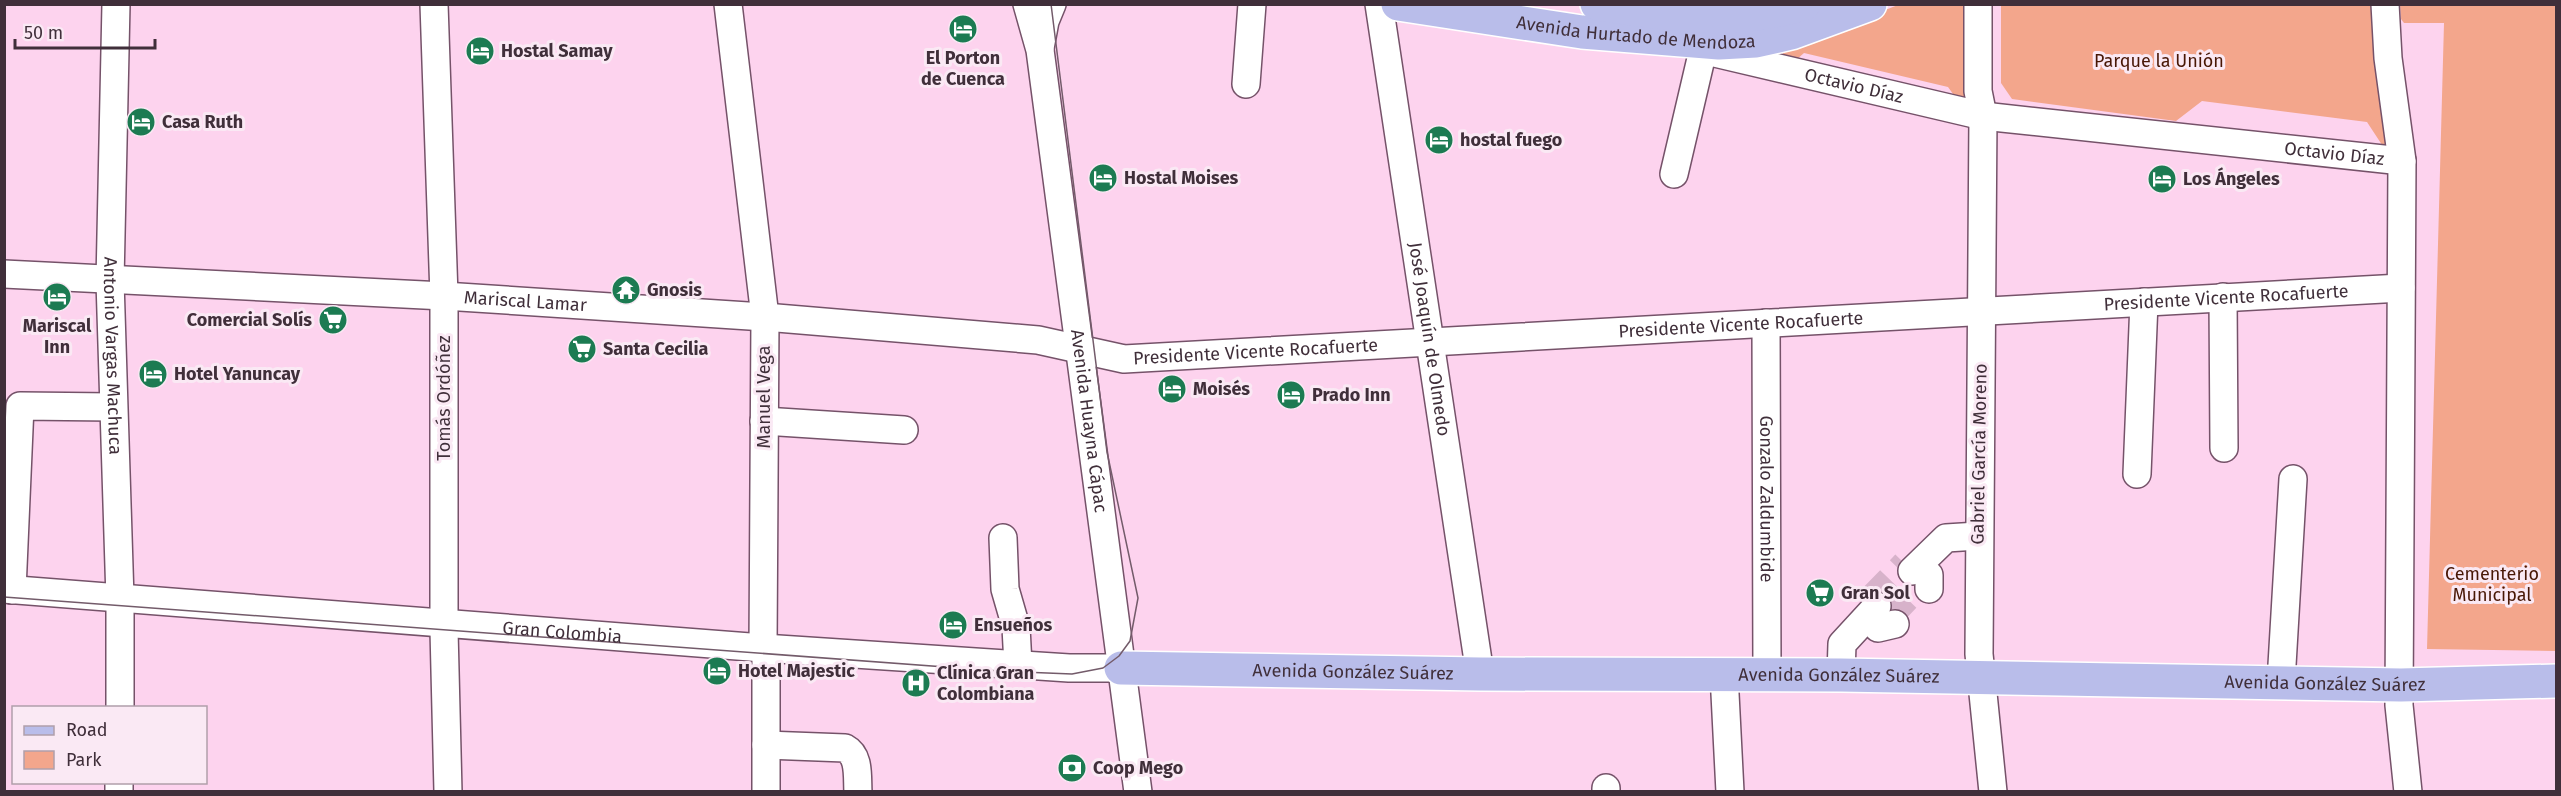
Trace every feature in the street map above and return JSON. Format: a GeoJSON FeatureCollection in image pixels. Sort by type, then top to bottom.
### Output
{"type":"FeatureCollection","features":[{"type":"Feature","properties":{"kind":"main road","name":"Avenida Hurtado de Mendoza"},"geometry":{"type":"LineString","coordinates":[[1398,4],[1582,32],[1719,43],[1756,41],[1791,33],[1870,4]]}},
{"type":"Feature","properties":{"kind":"main road","name":"Avenida Hurtado de Mendoza"},"geometry":{"type":"LineString","coordinates":[[1609,5],[1666,15],[1721,18],[1762,14],[1804,4]]}},
{"type":"Feature","properties":{"kind":"main road","name":"Avenida González Suárez"},"geometry":{"type":"LineString","coordinates":[[1121,668],[1480,674],[1848,675],[2401,685],[2556,681]]}},
{"type":"Feature","properties":{"kind":"street","name":"Antonio Vargas Machuca"},"geometry":{"type":"LineString","coordinates":[[116,4],[110,281],[120,598],[120,706]]}},
{"type":"Feature","properties":{"kind":"street","name":"Tomás Ordóñez"},"geometry":{"type":"LineString","coordinates":[[434,4],[444,296],[444,622],[448,792]]}},
{"type":"Feature","properties":{"kind":"street","name":"Manuel Vega"},"geometry":{"type":"LineString","coordinates":[[728,4],[765,317],[763,648],[766,655],[766,792]]}},
{"type":"Feature","properties":{"kind":"street"},"geometry":{"type":"LineString","coordinates":[[1027,4],[1040,50]]}},
{"type":"Feature","properties":{"kind":"street"},"geometry":{"type":"LineString","coordinates":[[1040,50],[1045,21],[1052,4]]}},
{"type":"Feature","properties":{"kind":"street"},"geometry":{"type":"LineString","coordinates":[[1246,84],[1252,4]]}},
{"type":"Feature","properties":{"kind":"street","name":"José Joaquín de Olmedo"},"geometry":{"type":"LineString","coordinates":[[1379,4],[1480,674]]}},
{"type":"Feature","properties":{"kind":"street","name":"Gabriel García Moreno"},"geometry":{"type":"LineString","coordinates":[[1978,4],[1978,91],[1983,116],[1978,544],[1980,677],[1993,792]]}},
{"type":"Feature","properties":{"kind":"street","name":"Gabriel García Moreno"},"geometry":{"type":"LineString","coordinates":[[1983,116],[1989,96],[1990,4]]}},
{"type":"Feature","properties":{"kind":"street"},"geometry":{"type":"LineString","coordinates":[[2385,4],[2390,80],[2402,161]]}},
{"type":"Feature","properties":{"kind":"street","name":"Octavio Díaz"},"geometry":{"type":"LineString","coordinates":[[1646,37],[1983,116],[2402,161],[2400,705],[2408,792]]}},
{"type":"Feature","properties":{"kind":"street","name":"Avenida Huayna Cápac"},"geometry":{"type":"LineString","coordinates":[[1040,50],[1138,792]]}},
{"type":"Feature","properties":{"kind":"street"},"geometry":{"type":"LineString","coordinates":[[1674,174],[1703,50]]}},
{"type":"Feature","properties":{"kind":"street","name":"Mariscal Lamar"},"geometry":{"type":"LineString","coordinates":[[4,274],[444,296],[765,317],[1038,340],[1081,350]]}},
{"type":"Feature","properties":{"kind":"street","name":"Presidente Vicente Rocafuerte"},"geometry":{"type":"LineString","coordinates":[[1081,350],[1124,359],[1430,344],[2401,288]]}},
{"type":"Feature","properties":{"kind":"street"},"geometry":{"type":"LineString","coordinates":[[2223,297],[2223,448]]}},
{"type":"Feature","properties":{"kind":"street"},"geometry":{"type":"LineString","coordinates":[[2137,474],[2144,302]]}},
{"type":"Feature","properties":{"kind":"street","name":"Gonzalo Zaldumbide"},"geometry":{"type":"LineString","coordinates":[[1766,323],[1767,674]]}},
{"type":"Feature","properties":{"kind":"street"},"geometry":{"type":"LineString","coordinates":[[8,590],[20,406],[113,407]]}},
{"type":"Feature","properties":{"kind":"street"},"geometry":{"type":"LineString","coordinates":[[764,421],[904,430]]}},
{"type":"Feature","properties":{"kind":"street"},"geometry":{"type":"LineString","coordinates":[[2281,682],[2293,479]]}},
{"type":"Feature","properties":{"kind":"street"},"geometry":{"type":"LineString","coordinates":[[1003,538],[1005,589],[1016,627],[1018,665]]}},
{"type":"Feature","properties":{"kind":"street"},"geometry":{"type":"LineString","coordinates":[[1919,574],[1946,538],[1978,544]]}},
{"type":"Feature","properties":{"kind":"street","name":"Gran Colombia"},"geometry":{"type":"LineString","coordinates":[[8,590],[763,648],[1069,668],[1121,668]]}},
{"type":"Feature","properties":{"kind":"street"},"geometry":{"type":"LineString","coordinates":[[1848,675],[1842,644],[1879,615]]}},
{"type":"Feature","properties":{"kind":"street"},"geometry":{"type":"LineString","coordinates":[[1724,674],[1730,792]]}},
{"type":"Feature","properties":{"kind":"street"},"geometry":{"type":"LineString","coordinates":[[766,745],[844,748],[856,758],[858,792]]}},
{"type":"Feature","properties":{"kind":"green space"},"geometry":{"type":"Polygon","coordinates":[[[1898,5],[1973,5],[1969,100],[1956,98],[1948,87],[1804,53],[1796,60],[1783,54],[1783,50],[1898,5]]]}},
{"type":"Feature","properties":{"kind":"green space","name":"Parque la Unión"},"geometry":{"type":"Polygon","coordinates":[[[2001,5],[2372,5],[2386,151],[2367,122],[2202,101],[2176,121],[2012,99],[2001,83],[2001,5]]]}},
{"type":"Feature","properties":{"kind":"green space","name":"Cementerio Municipal"},"geometry":{"type":"Polygon","coordinates":[[[2400,5],[2556,5],[2556,651],[2427,649],[2444,23],[2404,23],[2401,19],[2400,5]]]}},
{"type":"Feature","properties":{"kind":"tunnel"},"geometry":{"type":"LineString","coordinates":[[1871,599],[1905,564]]}},
{"type":"Feature","properties":{"kind":"tunnel"},"geometry":{"type":"LineString","coordinates":[[1888,618],[1922,582]]}},
{"type":"Feature","properties":{"kind":"tram line"},"geometry":{"type":"LineString","coordinates":[[4,597],[999,671],[1072,674],[1103,668],[1119,656],[1130,641],[1138,598],[1107,452],[1051,4]]}},
{"type":"Feature","properties":{"kind":"place","name":"El Porton de Cuenca"},"geometry":{"type":"Point","coordinates":[963,29]}},
{"type":"Feature","properties":{"kind":"place","name":"Hostal Samay"},"geometry":{"type":"Point","coordinates":[480,51]}},
{"type":"Feature","properties":{"kind":"place","name":"Casa Ruth"},"geometry":{"type":"Point","coordinates":[141,122]}},
{"type":"Feature","properties":{"kind":"place","name":"hostal fuego"},"geometry":{"type":"Point","coordinates":[1439,140]}},
{"type":"Feature","properties":{"kind":"place","name":"Hostal Moises"},"geometry":{"type":"Point","coordinates":[1103,178]}},
{"type":"Feature","properties":{"kind":"place","name":"Los Ángeles"},"geometry":{"type":"Point","coordinates":[2162,179]}},
{"type":"Feature","properties":{"kind":"place","name":"Gnosis"},"geometry":{"type":"Point","coordinates":[626,290]}},
{"type":"Feature","properties":{"kind":"place","name":"Mariscal Inn"},"geometry":{"type":"Point","coordinates":[57,297]}},
{"type":"Feature","properties":{"kind":"place","name":"Comercial Solís"},"geometry":{"type":"Point","coordinates":[333,320]}},
{"type":"Feature","properties":{"kind":"place","name":"Santa Cecilia"},"geometry":{"type":"Point","coordinates":[582,349]}},
{"type":"Feature","properties":{"kind":"place","name":"Hotel Yanuncay"},"geometry":{"type":"Point","coordinates":[153,374]}},
{"type":"Feature","properties":{"kind":"place","name":"Moisés"},"geometry":{"type":"Point","coordinates":[1172,389]}},
{"type":"Feature","properties":{"kind":"place","name":"Prado Inn"},"geometry":{"type":"Point","coordinates":[1291,395]}},
{"type":"Feature","properties":{"kind":"place","name":"Gran Sol"},"geometry":{"type":"Point","coordinates":[1820,593]}},
{"type":"Feature","properties":{"kind":"place","name":"Ensueños"},"geometry":{"type":"Point","coordinates":[953,625]}},
{"type":"Feature","properties":{"kind":"place","name":"Hotel Majestic"},"geometry":{"type":"Point","coordinates":[717,671]}},
{"type":"Feature","properties":{"kind":"place","name":"Clínica Gran Colombiana"},"geometry":{"type":"Point","coordinates":[916,683]}},
{"type":"Feature","properties":{"kind":"place","name":"Coop Mego"},"geometry":{"type":"Point","coordinates":[1072,768]}}]}
